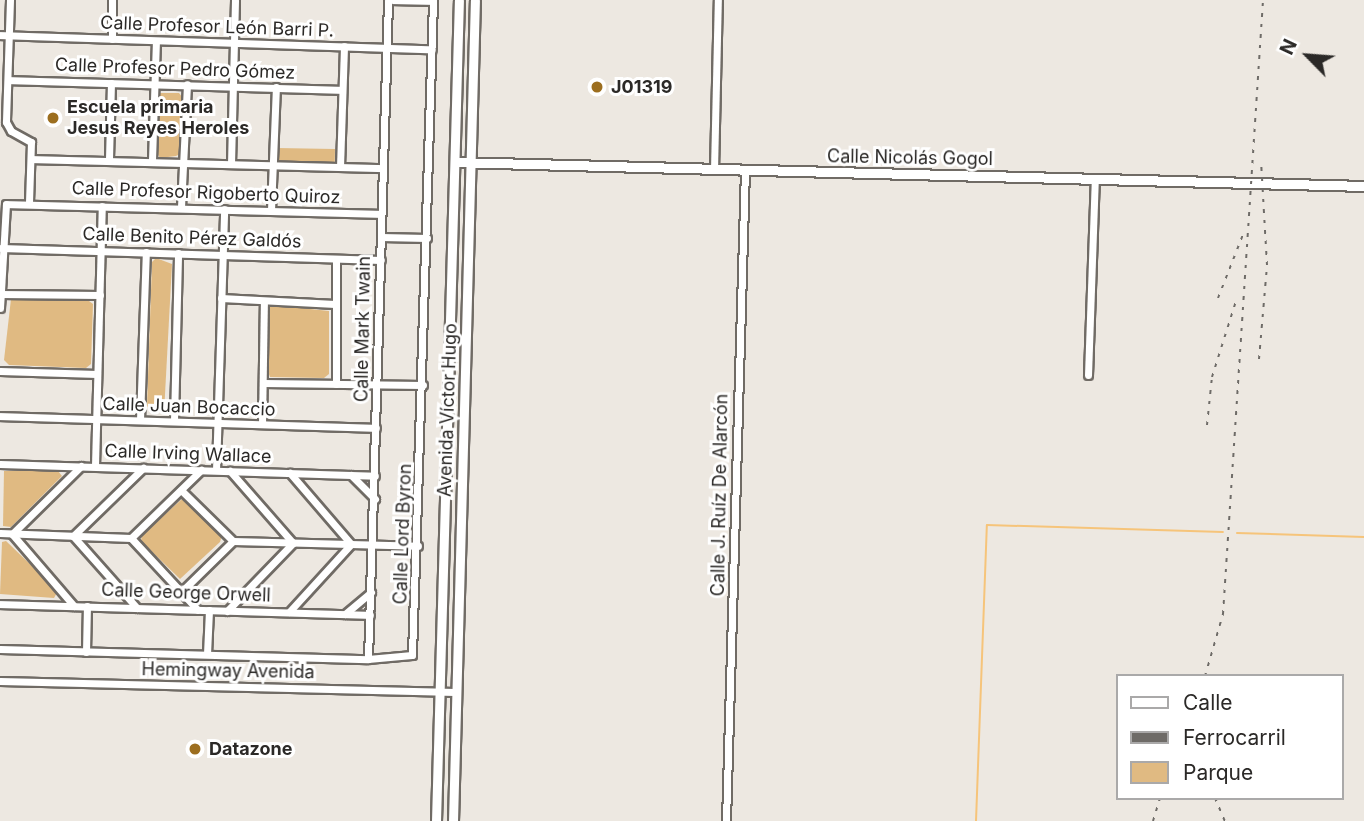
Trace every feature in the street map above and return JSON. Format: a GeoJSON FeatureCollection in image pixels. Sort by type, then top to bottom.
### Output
{"type":"FeatureCollection","features":[{"type":"Feature","properties":{"kind":"street"},"geometry":{"type":"LineString","coordinates":[[10,0],[4,35],[8,128],[31,142],[29,203]]}},
{"type":"Feature","properties":{"kind":"street"},"geometry":{"type":"LineString","coordinates":[[112,0],[112,39]]}},
{"type":"Feature","properties":{"kind":"street"},"geometry":{"type":"LineString","coordinates":[[231,164],[235,0]]}},
{"type":"Feature","properties":{"kind":"street","name":"Calle Mark Twain"},"geometry":{"type":"LineString","coordinates":[[368,659],[375,499],[388,0]]}},
{"type":"Feature","properties":{"kind":"street"},"geometry":{"type":"LineString","coordinates":[[393,0],[433,1]]}},
{"type":"Feature","properties":{"kind":"street","name":"Avenida Víctor Hugo"},"geometry":{"type":"LineString","coordinates":[[436,821],[459,0]]}},
{"type":"Feature","properties":{"kind":"street","name":"Avenida Víctor Hugo"},"geometry":{"type":"LineString","coordinates":[[453,821],[475,0]]}},
{"type":"Feature","properties":{"kind":"street"},"geometry":{"type":"LineString","coordinates":[[714,170],[718,0]]}},
{"type":"Feature","properties":{"kind":"street","name":"Calle Lord Byron"},"geometry":{"type":"LineString","coordinates":[[0,649],[368,659],[405,659],[414,651],[433,1]]}},
{"type":"Feature","properties":{"kind":"street","name":"Calle Profesor León Barri P."},"geometry":{"type":"LineString","coordinates":[[4,35],[432,49]]}},
{"type":"Feature","properties":{"kind":"street"},"geometry":{"type":"LineString","coordinates":[[152,160],[156,41]]}},
{"type":"Feature","properties":{"kind":"street"},"geometry":{"type":"LineString","coordinates":[[340,167],[344,46]]}},
{"type":"Feature","properties":{"kind":"street","name":"Calle Profesor Pedro Gómez"},"geometry":{"type":"LineString","coordinates":[[8,80],[342,90]]}},
{"type":"Feature","properties":{"kind":"street"},"geometry":{"type":"LineString","coordinates":[[109,159],[111,83]]}},
{"type":"Feature","properties":{"kind":"street"},"geometry":{"type":"LineString","coordinates":[[181,207],[187,84]]}},
{"type":"Feature","properties":{"kind":"street"},"geometry":{"type":"LineString","coordinates":[[271,210],[276,87]]}},
{"type":"Feature","properties":{"kind":"street"},"geometry":{"type":"LineString","coordinates":[[32,159],[383,168]]}},
{"type":"Feature","properties":{"kind":"street","name":"Calle Nicolás Gogol"},"geometry":{"type":"LineString","coordinates":[[455,162],[1364,186]]}},
{"type":"Feature","properties":{"kind":"street","name":"Calle J. Ruíz De Alarcón"},"geometry":{"type":"LineString","coordinates":[[726,821],[745,171]]}},
{"type":"Feature","properties":{"kind":"street"},"geometry":{"type":"LineString","coordinates":[[1088,375],[1095,178]]}},
{"type":"Feature","properties":{"kind":"street","name":"Calle Profesor Rigoberto Quiroz"},"geometry":{"type":"LineString","coordinates":[[1,210],[6,204],[29,203],[382,214]]}},
{"type":"Feature","properties":{"kind":"street"},"geometry":{"type":"LineString","coordinates":[[95,466],[102,206]]}},
{"type":"Feature","properties":{"kind":"street"},"geometry":{"type":"LineString","coordinates":[[216,470],[224,209]]}},
{"type":"Feature","properties":{"kind":"street"},"geometry":{"type":"LineString","coordinates":[[0,308],[1,210]]}},
{"type":"Feature","properties":{"kind":"street"},"geometry":{"type":"LineString","coordinates":[[381,237],[427,239]]}},
{"type":"Feature","properties":{"kind":"street","name":"Calle Benito Pérez Galdós"},"geometry":{"type":"LineString","coordinates":[[1,248],[381,260]]}},
{"type":"Feature","properties":{"kind":"street"},"geometry":{"type":"LineString","coordinates":[[140,420],[146,252]]}},
{"type":"Feature","properties":{"kind":"street"},"geometry":{"type":"LineString","coordinates":[[174,420],[178,253]]}},
{"type":"Feature","properties":{"kind":"street"},"geometry":{"type":"LineString","coordinates":[[336,259],[336,384]]}},
{"type":"Feature","properties":{"kind":"street"},"geometry":{"type":"LineString","coordinates":[[0,294],[100,295]]}},
{"type":"Feature","properties":{"kind":"street"},"geometry":{"type":"LineString","coordinates":[[221,298],[335,304]]}},
{"type":"Feature","properties":{"kind":"street"},"geometry":{"type":"LineString","coordinates":[[262,424],[264,301]]}},
{"type":"Feature","properties":{"kind":"street"},"geometry":{"type":"LineString","coordinates":[[0,371],[97,374]]}},
{"type":"Feature","properties":{"kind":"street"},"geometry":{"type":"LineString","coordinates":[[263,383],[423,385]]}},
{"type":"Feature","properties":{"kind":"street","name":"Calle Juan Bocaccio"},"geometry":{"type":"LineString","coordinates":[[0,416],[376,428]]}},
{"type":"Feature","properties":{"kind":"street","name":"Calle Irving Wallace"},"geometry":{"type":"LineString","coordinates":[[0,464],[375,476]]}},
{"type":"Feature","properties":{"kind":"street"},"geometry":{"type":"LineString","coordinates":[[12,534],[81,466]]}},
{"type":"Feature","properties":{"kind":"street"},"geometry":{"type":"LineString","coordinates":[[74,536],[143,468]]}},
{"type":"Feature","properties":{"kind":"street"},"geometry":{"type":"LineString","coordinates":[[131,538],[201,470]]}},
{"type":"Feature","properties":{"kind":"street"},"geometry":{"type":"LineString","coordinates":[[230,471],[293,543]]}},
{"type":"Feature","properties":{"kind":"street"},"geometry":{"type":"LineString","coordinates":[[290,473],[351,544]]}},
{"type":"Feature","properties":{"kind":"street"},"geometry":{"type":"LineString","coordinates":[[350,475],[375,499]]}},
{"type":"Feature","properties":{"kind":"street"},"geometry":{"type":"LineString","coordinates":[[182,491],[233,541],[418,546]]}},
{"type":"Feature","properties":{"kind":"street"},"geometry":{"type":"LineString","coordinates":[[0,533],[131,538],[198,610]]}},
{"type":"Feature","properties":{"kind":"street"},"geometry":{"type":"LineString","coordinates":[[12,534],[74,606]]}},
{"type":"Feature","properties":{"kind":"street"},"geometry":{"type":"LineString","coordinates":[[74,536],[137,608]]}},
{"type":"Feature","properties":{"kind":"street"},"geometry":{"type":"LineString","coordinates":[[182,591],[233,541]]}},
{"type":"Feature","properties":{"kind":"street"},"geometry":{"type":"LineString","coordinates":[[227,611],[293,543]]}},
{"type":"Feature","properties":{"kind":"street"},"geometry":{"type":"LineString","coordinates":[[289,612],[351,544]]}},
{"type":"Feature","properties":{"kind":"street"},"geometry":{"type":"LineString","coordinates":[[345,614],[371,592]]}},
{"type":"Feature","properties":{"kind":"street","name":"Calle George Orwell"},"geometry":{"type":"LineString","coordinates":[[0,604],[370,615]]}},
{"type":"Feature","properties":{"kind":"street"},"geometry":{"type":"LineString","coordinates":[[86,652],[87,606]]}},
{"type":"Feature","properties":{"kind":"street"},"geometry":{"type":"LineString","coordinates":[[207,654],[209,610]]}},
{"type":"Feature","properties":{"kind":"street","name":"Hemingway Avenida"},"geometry":{"type":"LineString","coordinates":[[0,681],[455,692]]}},
{"type":"Feature","properties":{"kind":"street"},"geometry":{"type":"LineString","coordinates":[[438,779],[454,779]]}},
{"type":"Feature","properties":{"kind":"green space"},"geometry":{"type":"Polygon","coordinates":[[[158,93],[179,93],[182,97],[180,154],[176,156],[160,158],[157,153],[158,93]]]}},
{"type":"Feature","properties":{"kind":"green space"},"geometry":{"type":"Polygon","coordinates":[[[277,148],[335,149],[335,165],[277,164],[277,148]]]}},
{"type":"Feature","properties":{"kind":"green space"},"geometry":{"type":"Polygon","coordinates":[[[156,258],[172,264],[164,413],[150,413],[147,406],[152,262],[156,258]]]}},
{"type":"Feature","properties":{"kind":"green space"},"geometry":{"type":"Polygon","coordinates":[[[11,299],[89,301],[93,304],[91,364],[86,368],[9,365],[4,360],[11,299]]]}},
{"type":"Feature","properties":{"kind":"green space"},"geometry":{"type":"Polygon","coordinates":[[[273,305],[329,311],[329,374],[324,378],[270,377],[267,369],[269,308],[273,305]]]}},
{"type":"Feature","properties":{"kind":"green space"},"geometry":{"type":"Polygon","coordinates":[[[4,471],[58,471],[62,476],[11,527],[3,526],[4,471]]]}},
{"type":"Feature","properties":{"kind":"green space"},"geometry":{"type":"Polygon","coordinates":[[[182,499],[222,535],[220,542],[180,579],[141,541],[142,535],[182,499]]]}},
{"type":"Feature","properties":{"kind":"green space"},"geometry":{"type":"Polygon","coordinates":[[[6,541],[58,591],[54,598],[0,594],[2,542],[6,541]]]}},
{"type":"Feature","properties":{"kind":"waterway"},"geometry":{"type":"LineString","coordinates":[[976,821],[987,525],[1223,532]]}},
{"type":"Feature","properties":{"kind":"waterway"},"geometry":{"type":"LineString","coordinates":[[1237,533],[1364,537]]}},
{"type":"Feature","properties":{"kind":"railway"},"geometry":{"type":"LineString","coordinates":[[1206,674],[1223,614],[1263,0]]}},
{"type":"Feature","properties":{"kind":"railway"},"geometry":{"type":"LineString","coordinates":[[1259,359],[1267,265],[1261,160]]}},
{"type":"Feature","properties":{"kind":"railway"},"geometry":{"type":"LineString","coordinates":[[1218,298],[1244,232]]}},
{"type":"Feature","properties":{"kind":"railway"},"geometry":{"type":"LineString","coordinates":[[1207,425],[1212,377],[1236,301]]}},
{"type":"Feature","properties":{"kind":"railway"},"geometry":{"type":"LineString","coordinates":[[1153,821],[1159,800]]}},
{"type":"Feature","properties":{"kind":"railway"},"geometry":{"type":"LineString","coordinates":[[1216,800],[1225,821]]}},
{"type":"Feature","properties":{"kind":"place","name":"J01319"},"geometry":{"type":"Point","coordinates":[597,87]}},
{"type":"Feature","properties":{"kind":"place","name":"Escuela primaria Jesus Reyes Heroles"},"geometry":{"type":"Point","coordinates":[53,118]}},
{"type":"Feature","properties":{"kind":"place","name":"Datazone"},"geometry":{"type":"Point","coordinates":[195,749]}}]}
